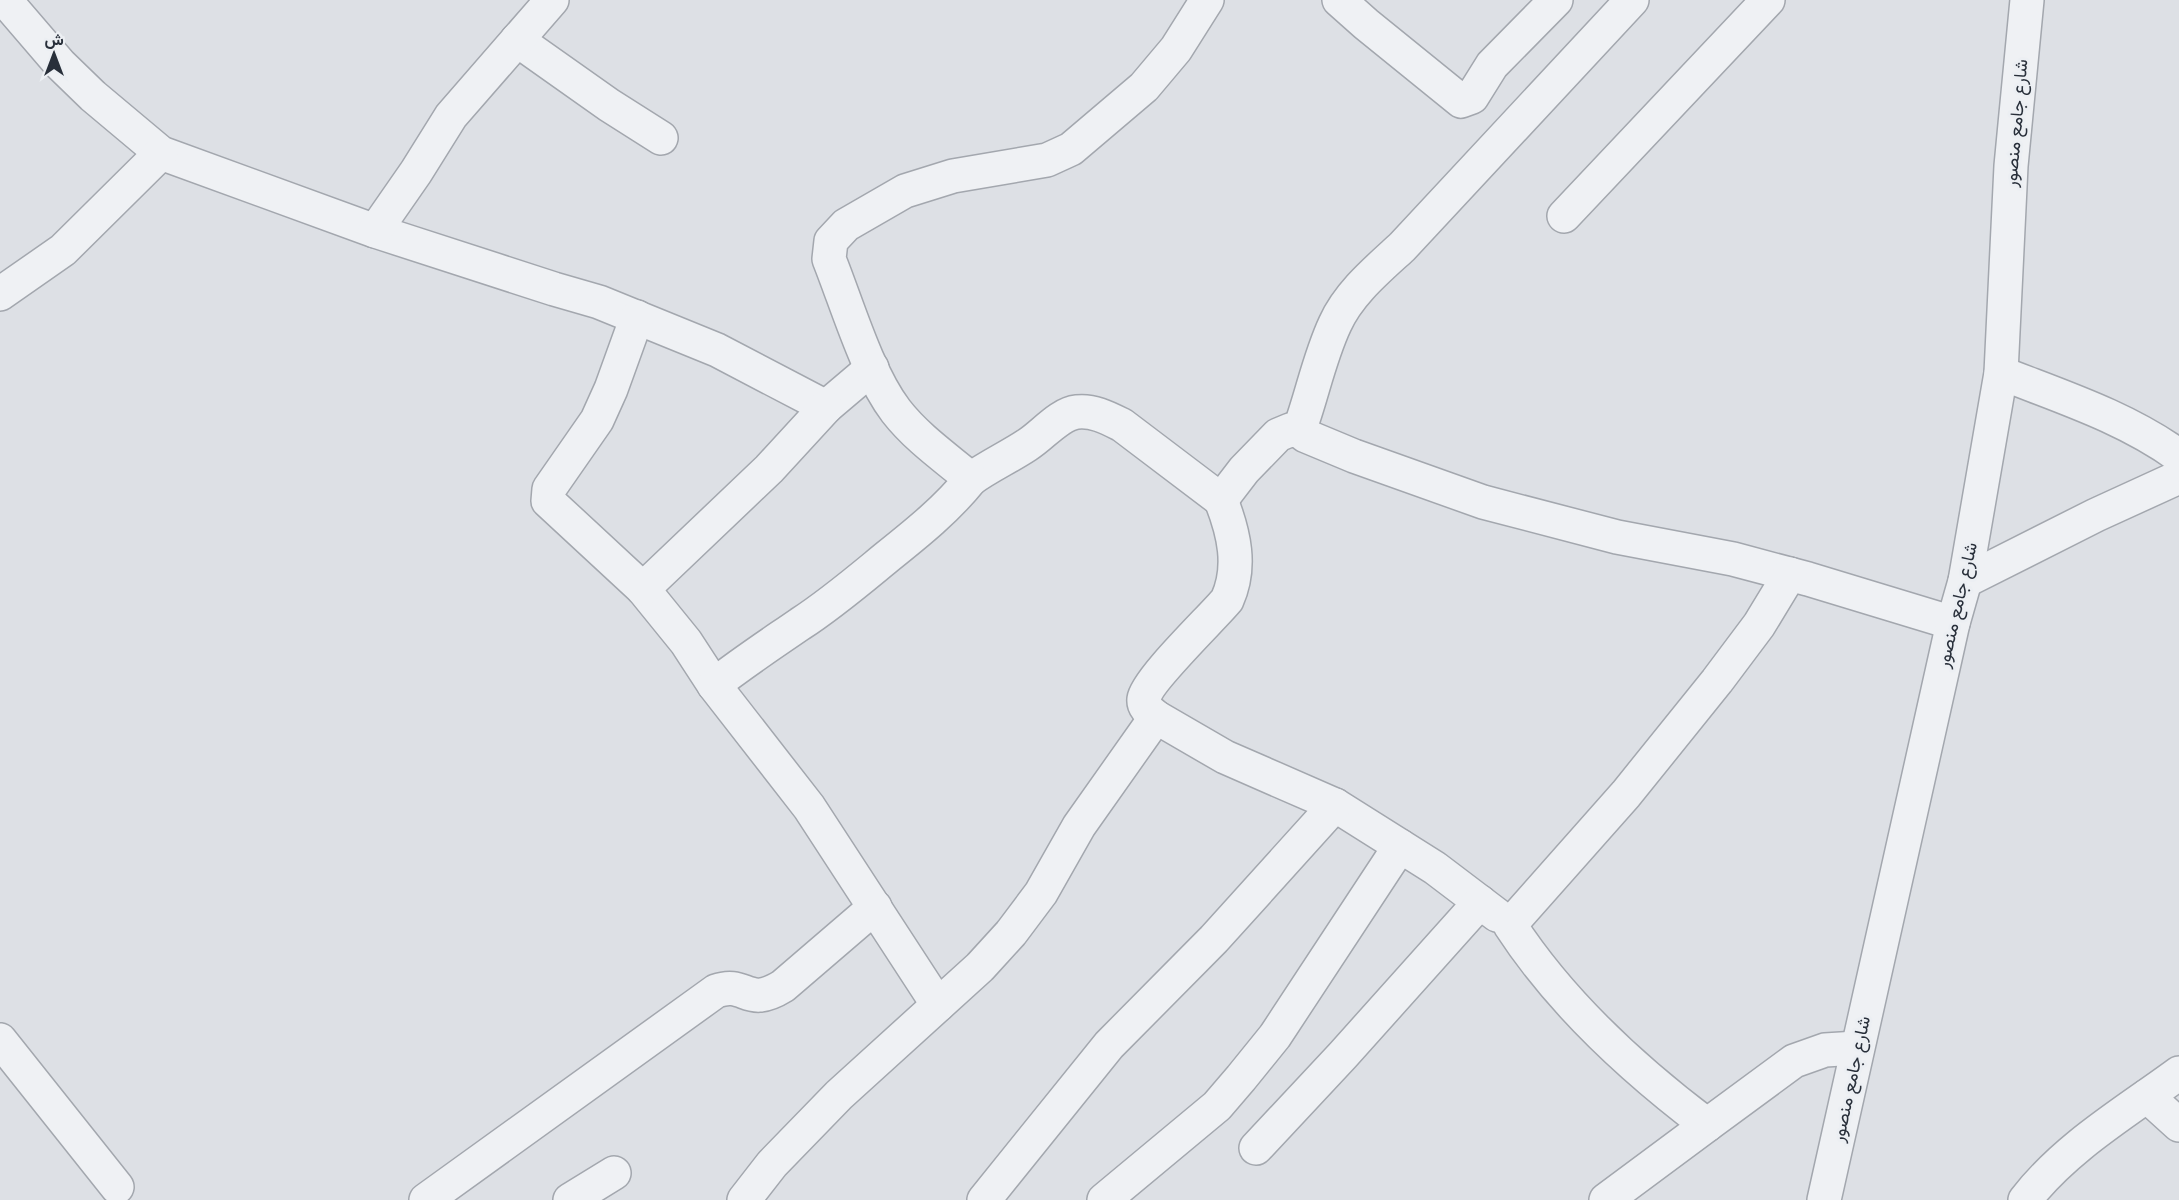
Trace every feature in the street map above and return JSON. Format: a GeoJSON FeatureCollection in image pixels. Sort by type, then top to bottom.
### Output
{"type":"FeatureCollection","features":[{"type":"Feature","properties":{"kind":"street"},"geometry":{"type":"LineString","coordinates":[[5,0],[68,72],[161,153],[375,231],[599,302],[717,350],[826,407]]}},
{"type":"Feature","properties":{"kind":"street"},"geometry":{"type":"LineString","coordinates":[[375,231],[451,116],[552,0]]}},
{"type":"Feature","properties":{"kind":"street"},"geometry":{"type":"LineString","coordinates":[[971,479],[905,422],[895,409],[872,368],[829,259],[831,242],[837,233],[862,215],[905,191],[953,176],[1047,160],[1071,149],[1144,87],[1176,49],[1207,0]]}},
{"type":"Feature","properties":{"kind":"street"},"geometry":{"type":"LineString","coordinates":[[1339,0],[1461,101],[1472,97],[1492,65],[1556,0]]}},
{"type":"Feature","properties":{"kind":"street"},"geometry":{"type":"LineString","coordinates":[[1299,431],[1334,325],[1353,296],[1369,277],[1410,239],[1632,0]]}},
{"type":"Feature","properties":{"kind":"street"},"geometry":{"type":"LineString","coordinates":[[1564,216],[1768,0]]}},
{"type":"Feature","properties":{"kind":"street","name":"شارع جامع منصور"},"geometry":{"type":"LineString","coordinates":[[1824,1200],[1953,624],[1965,581],[2001,373],[2011,166],[2027,0]]}},
{"type":"Feature","properties":{"kind":"street"},"geometry":{"type":"LineString","coordinates":[[517,40],[591,94],[662,138]]}},
{"type":"Feature","properties":{"kind":"street"},"geometry":{"type":"LineString","coordinates":[[0,294],[63,250],[161,153]]}},
{"type":"Feature","properties":{"kind":"street"},"geometry":{"type":"LineString","coordinates":[[637,317],[611,389],[597,420],[549,489],[547,497],[550,504],[643,589],[686,642],[714,685],[808,807],[938,1005]]}},
{"type":"Feature","properties":{"kind":"street"},"geometry":{"type":"LineString","coordinates":[[643,589],[769,469],[826,407],[872,368]]}},
{"type":"Feature","properties":{"kind":"street"},"geometry":{"type":"LineString","coordinates":[[2001,373],[2122,421],[2155,439],[2179,456]]}},
{"type":"Feature","properties":{"kind":"street"},"geometry":{"type":"LineString","coordinates":[[714,685],[747,658],[802,624],[855,584],[927,524],[956,497],[971,479],[1026,446],[1059,419],[1079,412],[1103,416],[1122,425],[1221,501],[1234,540],[1233,587],[1222,606],[1148,689],[1144,698],[1147,709],[1156,717],[1225,757],[1335,805],[1435,868],[1510,925],[1530,955],[1593,1027],[1646,1075],[1707,1125]]}},
{"type":"Feature","properties":{"kind":"street"},"geometry":{"type":"LineString","coordinates":[[1221,501],[1244,470],[1278,435],[1290,430],[1299,431],[1354,456],[1484,502],[1617,537],[1733,559],[1953,624]]}},
{"type":"Feature","properties":{"kind":"street"},"geometry":{"type":"LineString","coordinates":[[1965,581],[2096,515],[2179,477]]}},
{"type":"Feature","properties":{"kind":"street"},"geometry":{"type":"LineString","coordinates":[[1510,925],[1626,794],[1717,681],[1759,625],[1790,574]]}},
{"type":"Feature","properties":{"kind":"street"},"geometry":{"type":"LineString","coordinates":[[744,1200],[772,1164],[839,1095],[980,967],[1011,933],[1041,893],[1079,826],[1156,717]]}},
{"type":"Feature","properties":{"kind":"street"},"geometry":{"type":"LineString","coordinates":[[984,1200],[1109,1045],[1214,939],[1335,805]]}},
{"type":"Feature","properties":{"kind":"street"},"geometry":{"type":"LineString","coordinates":[[1104,1200],[1217,1106],[1242,1078],[1275,1036],[1400,846]]}},
{"type":"Feature","properties":{"kind":"street"},"geometry":{"type":"LineString","coordinates":[[1256,1148],[1480,902]]}},
{"type":"Feature","properties":{"kind":"street"},"geometry":{"type":"LineString","coordinates":[[426,1200],[716,991],[732,987],[757,997],[767,996],[783,986],[875,907]]}},
{"type":"Feature","properties":{"kind":"street"},"geometry":{"type":"LineString","coordinates":[[0,1040],[117,1187]]}},
{"type":"Feature","properties":{"kind":"street"},"geometry":{"type":"LineString","coordinates":[[1606,1200],[1794,1061],[1825,1050],[1857,1048]]}},
{"type":"Feature","properties":{"kind":"street"},"geometry":{"type":"LineString","coordinates":[[2025,1200],[2036,1186],[2090,1137],[2179,1073]]}},
{"type":"Feature","properties":{"kind":"street"},"geometry":{"type":"LineString","coordinates":[[2147,1096],[2179,1125]]}},
{"type":"Feature","properties":{"kind":"street"},"geometry":{"type":"LineString","coordinates":[[570,1200],[614,1173]]}}]}
